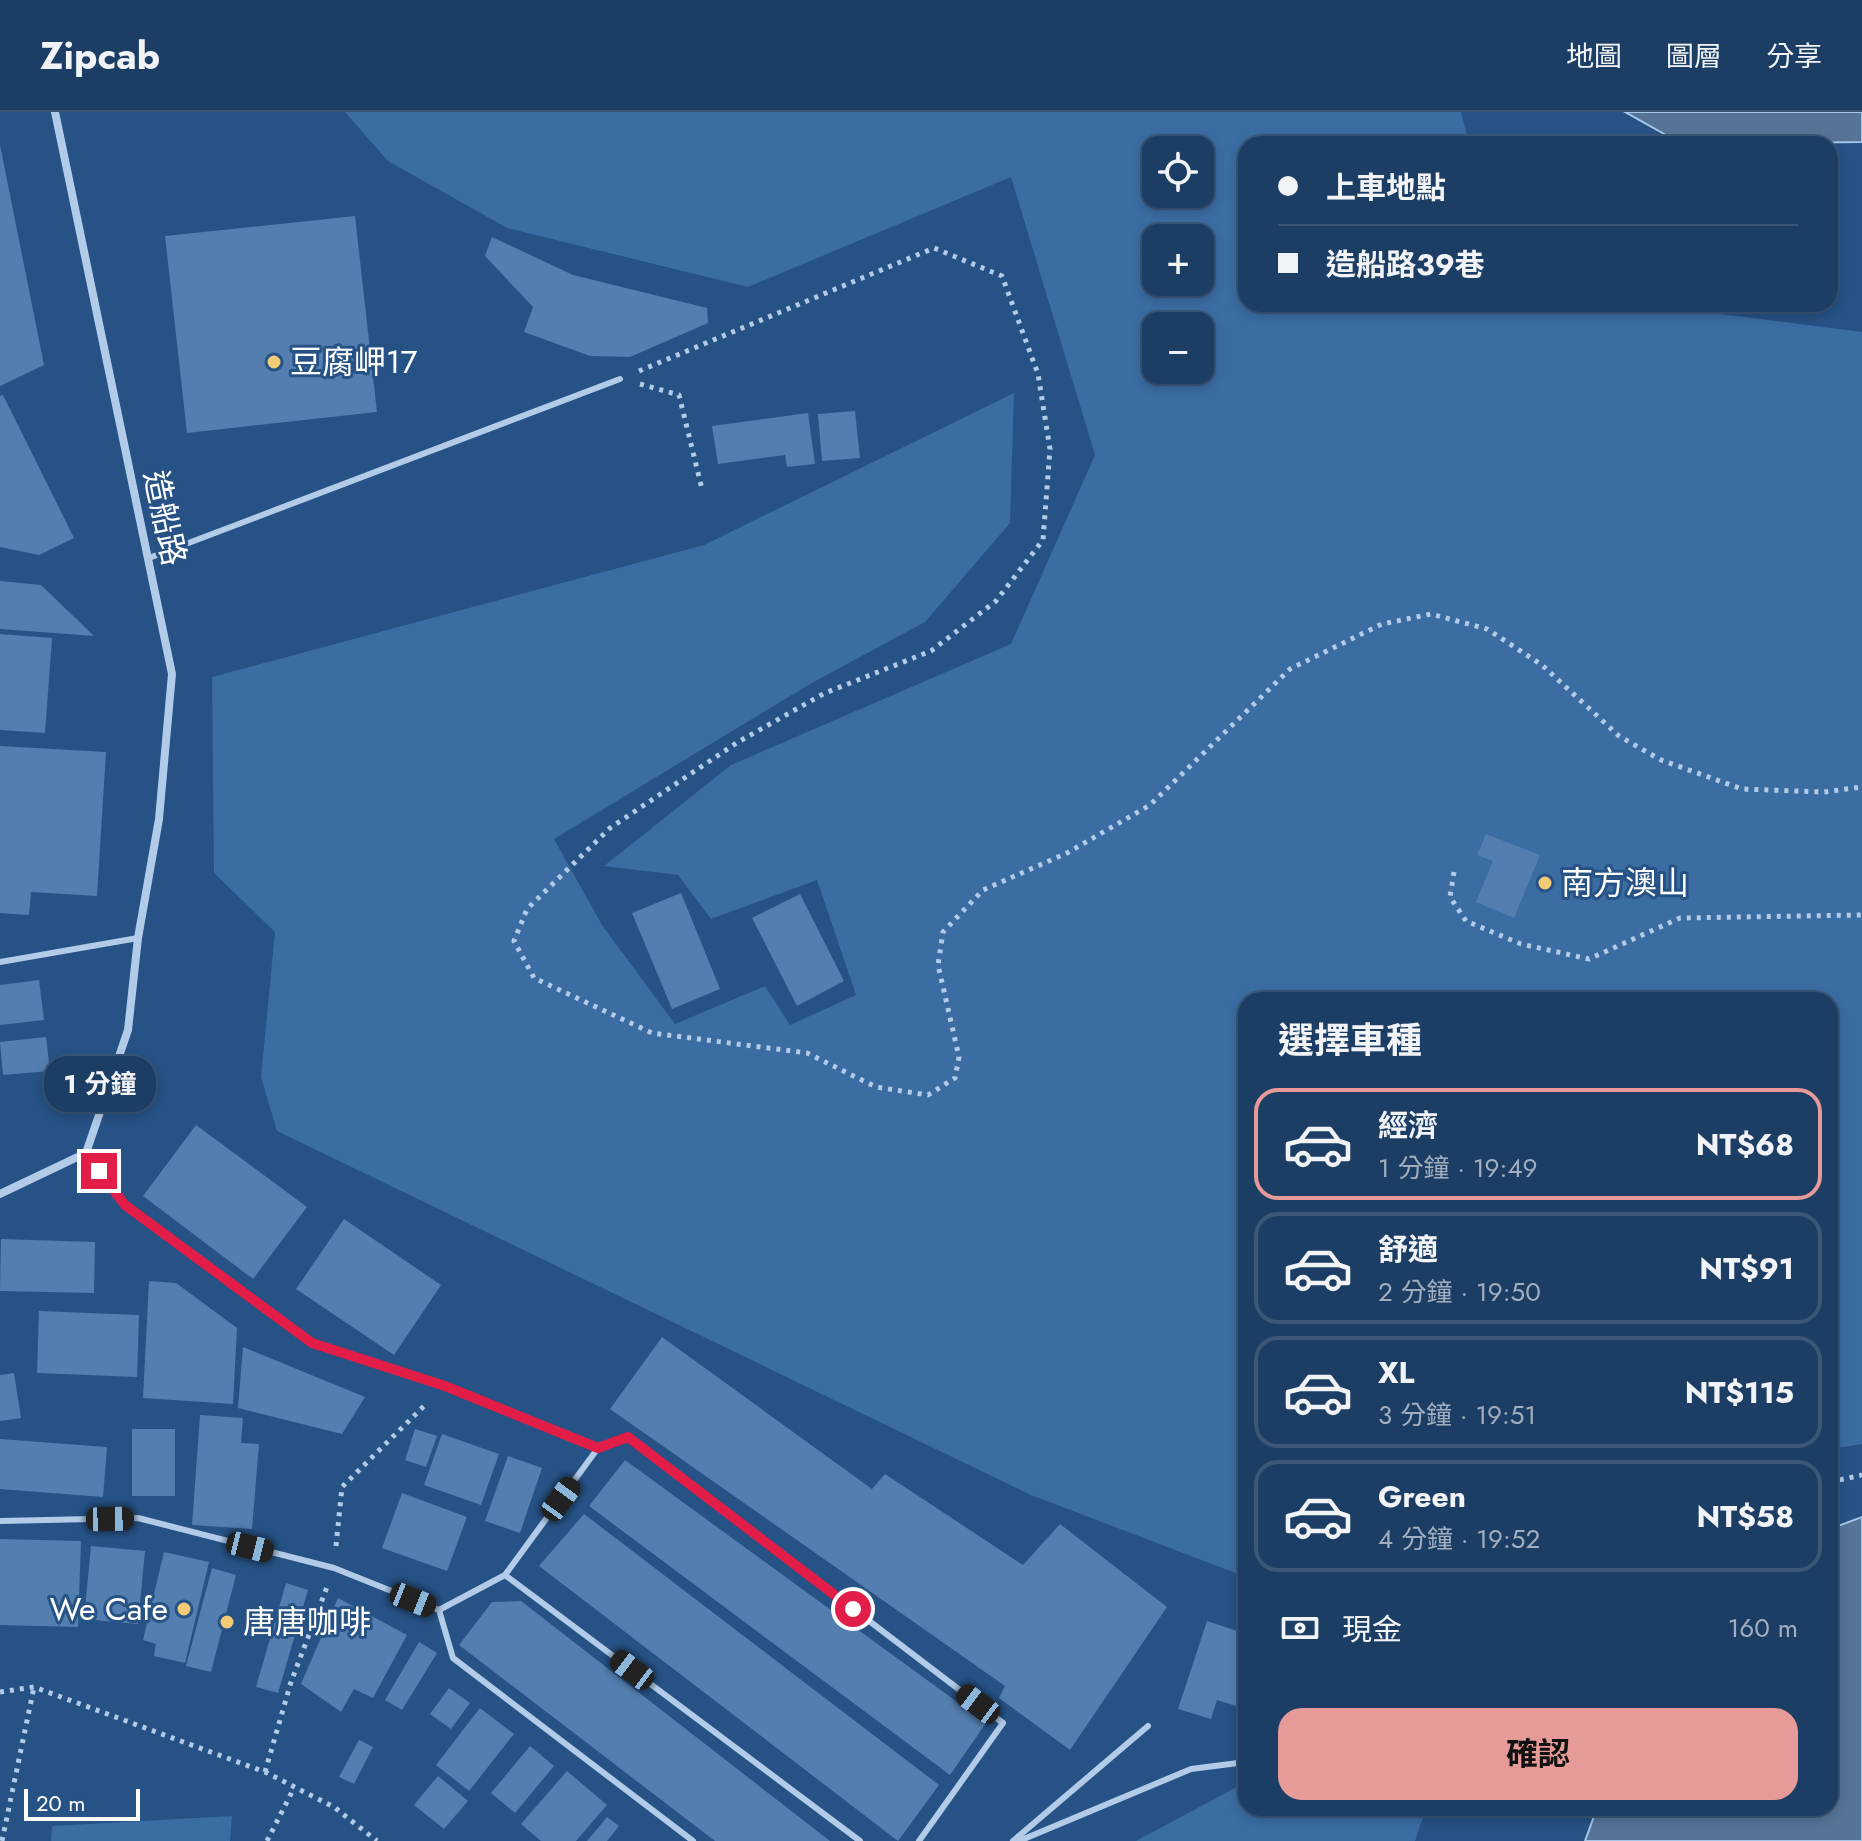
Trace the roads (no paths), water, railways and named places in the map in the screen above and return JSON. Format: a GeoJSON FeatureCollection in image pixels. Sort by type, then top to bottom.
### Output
{"type":"FeatureCollection","features":[{"type":"Feature","properties":{"kind":"street","name":"造船路"},"geometry":{"type":"LineString","coordinates":[[55,112],[172,674],[159,819],[138,938],[128,1030],[86,1153]]}},
{"type":"Feature","properties":{"kind":"street"},"geometry":{"type":"LineString","coordinates":[[0,1194],[86,1153],[125,1205],[312,1343],[445,1386],[598,1448]]}},
{"type":"Feature","properties":{"kind":"lane"},"geometry":{"type":"LineString","coordinates":[[149,558],[620,379]]}},
{"type":"Feature","properties":{"kind":"lane"},"geometry":{"type":"LineString","coordinates":[[0,962],[138,938]]}},
{"type":"Feature","properties":{"kind":"lane"},"geometry":{"type":"LineString","coordinates":[[0,1521],[138,1518],[334,1568],[439,1610],[505,1575],[598,1448],[628,1437],[1003,1723],[919,1841]]}},
{"type":"Feature","properties":{"kind":"lane"},"geometry":{"type":"LineString","coordinates":[[505,1575],[860,1841]]}},
{"type":"Feature","properties":{"kind":"lane"},"geometry":{"type":"LineString","coordinates":[[439,1610],[453,1658],[693,1841]]}},
{"type":"Feature","properties":{"kind":"lane"},"geometry":{"type":"LineString","coordinates":[[1013,1841],[1148,1726]]}},
{"type":"Feature","properties":{"kind":"lane"},"geometry":{"type":"LineString","coordinates":[[1019,1841],[1191,1769],[1238,1763]]}},
{"type":"Feature","properties":{"kind":"place","name":"豆腐岬17"},"geometry":{"type":"Point","coordinates":[274,362]}},
{"type":"Feature","properties":{"kind":"place","name":"南方澳山"},"geometry":{"type":"Point","coordinates":[1545,883]}},
{"type":"Feature","properties":{"kind":"place","name":"We Cafe"},"geometry":{"type":"Point","coordinates":[184,1609]}},
{"type":"Feature","properties":{"kind":"place","name":"唐唐咖啡"},"geometry":{"type":"Point","coordinates":[227,1622]}}]}
